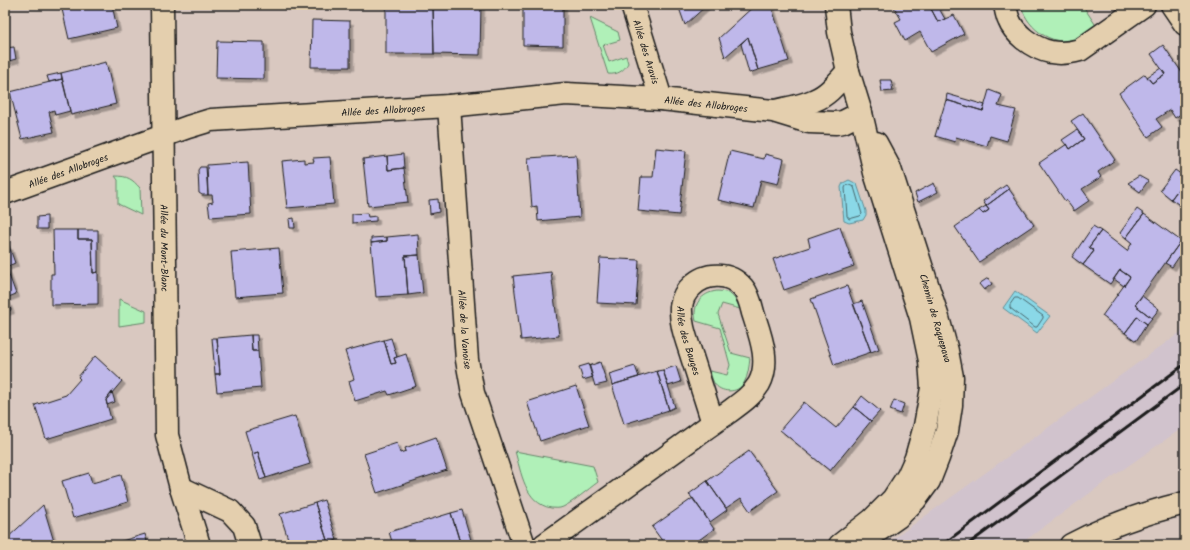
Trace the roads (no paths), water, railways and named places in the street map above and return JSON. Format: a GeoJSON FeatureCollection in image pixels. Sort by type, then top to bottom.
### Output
{"type":"FeatureCollection","features":[{"type":"Feature","properties":{"kind":"street","name":"Allée du Mont-Blanc"},"geometry":{"type":"LineString","coordinates":[[162,5],[167,435],[198,545]]}},
{"type":"Feature","properties":{"kind":"street","name":"Allée des Aravis"},"geometry":{"type":"LineString","coordinates":[[632,5],[661,99]]}},
{"type":"Feature","properties":{"kind":"street","name":"Chemin de Roquepava"},"geometry":{"type":"LineString","coordinates":[[836,5],[839,32],[848,71],[861,113],[875,173],[920,318],[930,361],[932,388],[925,426],[916,458],[908,476],[893,499],[872,520],[840,545]]}},
{"type":"Feature","properties":{"kind":"street"},"geometry":{"type":"LineString","coordinates":[[1005,5],[1009,20],[1016,33],[1036,48],[1046,51],[1068,53],[1080,50],[1144,5]]}},
{"type":"Feature","properties":{"kind":"street"},"geometry":{"type":"LineString","coordinates":[[1172,5],[1185,24]]}},
{"type":"Feature","properties":{"kind":"street","name":"Allée des Allobroges"},"geometry":{"type":"LineString","coordinates":[[774,111],[795,107],[816,100],[834,87],[848,71]]}},
{"type":"Feature","properties":{"kind":"street","name":"Allée des Allobroges"},"geometry":{"type":"LineString","coordinates":[[5,193],[211,120],[448,106],[566,94],[661,99],[774,111],[809,122],[843,122],[861,113]]}},
{"type":"Feature","properties":{"kind":"street","name":"Allée de la Vanoise"},"geometry":{"type":"LineString","coordinates":[[448,106],[467,360],[475,401],[524,545]]}},
{"type":"Feature","properties":{"kind":"street","name":"Chemin de Roquepava"},"geometry":{"type":"LineString","coordinates":[[856,545],[898,517],[916,500],[929,481],[946,431],[951,405],[952,377],[938,318],[890,169],[861,113]]}},
{"type":"Feature","properties":{"kind":"street","name":"Allée des Bauges"},"geometry":{"type":"LineString","coordinates":[[544,545],[713,423],[746,399],[754,391],[762,374],[764,361],[763,345],[748,297],[744,289],[732,279],[724,276],[709,276],[693,284],[683,298],[681,306],[682,324],[713,423]]}},
{"type":"Feature","properties":{"kind":"street"},"geometry":{"type":"LineString","coordinates":[[181,488],[230,511],[244,526],[250,545]]}},
{"type":"Feature","properties":{"kind":"street"},"geometry":{"type":"LineString","coordinates":[[1071,545],[1095,532],[1129,519],[1185,503]]}},
{"type":"Feature","properties":{"kind":"water"},"geometry":{"type":"Polygon","coordinates":[[[849,180],[857,184],[866,215],[863,220],[849,223],[844,221],[841,187],[843,183],[849,180]]]}},
{"type":"Feature","properties":{"kind":"water"},"geometry":{"type":"Polygon","coordinates":[[[1015,291],[1050,316],[1037,333],[1003,308],[1015,291]]]}},
{"type":"Feature","properties":{"kind":"railway"},"geometry":{"type":"LineString","coordinates":[[942,545],[1185,364]]}},
{"type":"Feature","properties":{"kind":"railway"},"geometry":{"type":"LineString","coordinates":[[967,545],[1185,384]]}}]}
